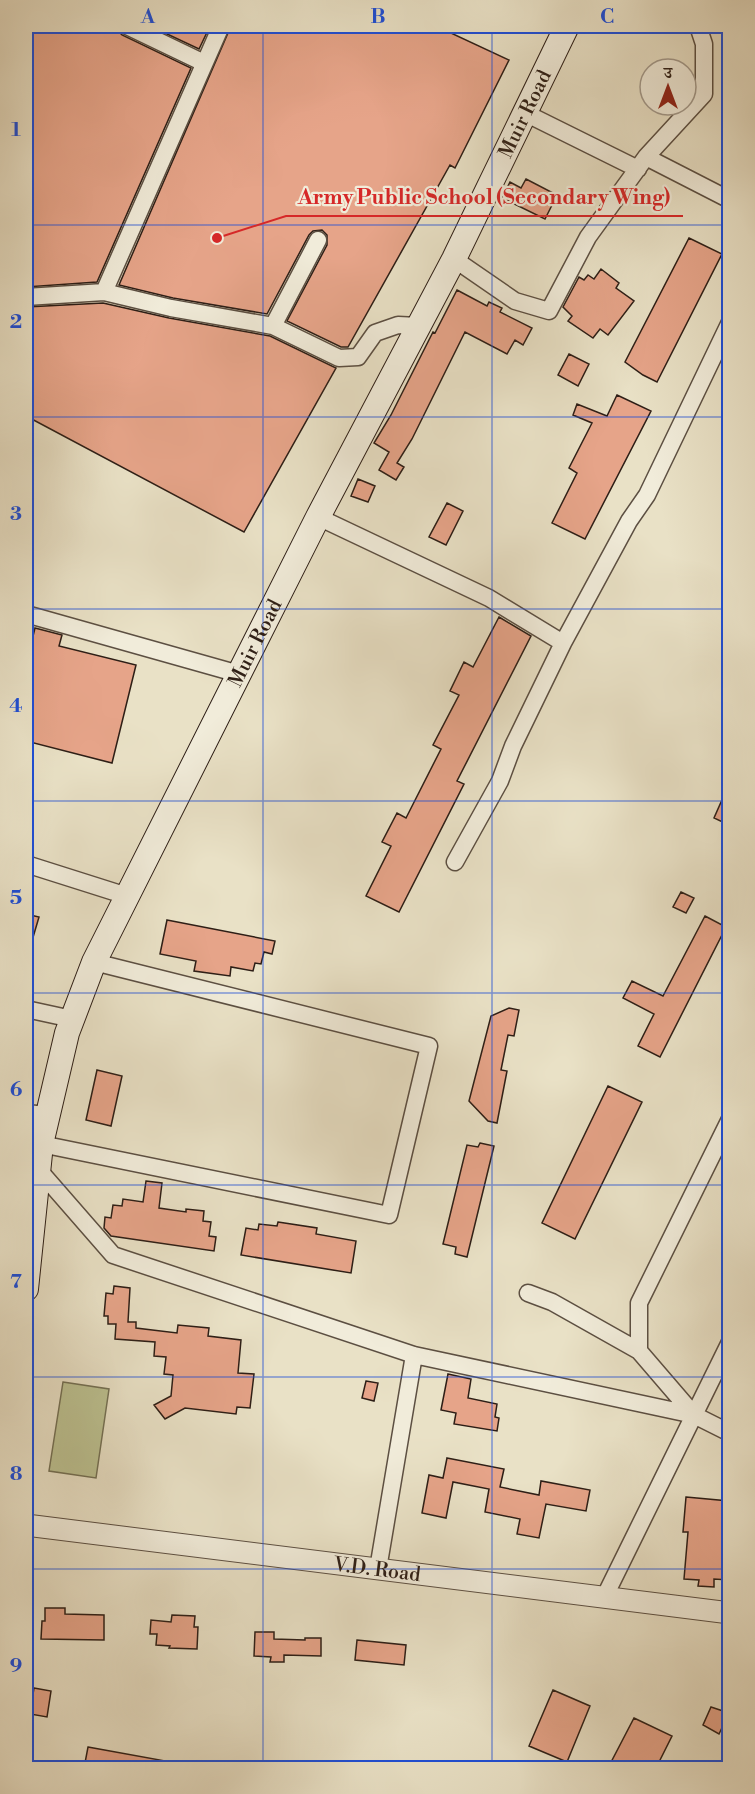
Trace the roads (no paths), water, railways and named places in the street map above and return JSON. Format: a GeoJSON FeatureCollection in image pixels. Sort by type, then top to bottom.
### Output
{"type":"FeatureCollection","features":[{"type":"Feature","properties":{"kind":"main road","name":"Muir Road"},"geometry":{"type":"LineString","coordinates":[[26,1289],[41,1144],[36,1114],[94,962],[318,517],[454,259],[567,26]]}},
{"type":"Feature","properties":{"kind":"street"},"geometry":{"type":"LineString","coordinates":[[127,26],[204,63]]}},
{"type":"Feature","properties":{"kind":"street"},"geometry":{"type":"LineString","coordinates":[[104,292],[221,26]]}},
{"type":"Feature","properties":{"kind":"street"},"geometry":{"type":"LineString","coordinates":[[454,259],[515,301],[549,311],[588,237],[642,163],[704,94],[704,44],[698,26]]}},
{"type":"Feature","properties":{"kind":"street"},"geometry":{"type":"LineString","coordinates":[[525,113],[729,200]]}},
{"type":"Feature","properties":{"kind":"street"},"geometry":{"type":"LineString","coordinates":[[273,326],[318,240]]}},
{"type":"Feature","properties":{"kind":"street"},"geometry":{"type":"LineString","coordinates":[[26,297],[104,292],[171,308],[273,326],[339,358],[358,357],[375,333],[398,325],[418,326]]}},
{"type":"Feature","properties":{"kind":"street"},"geometry":{"type":"LineString","coordinates":[[455,862],[500,781],[513,746],[563,643],[629,521],[647,495],[729,322]]}},
{"type":"Feature","properties":{"kind":"street"},"geometry":{"type":"LineString","coordinates":[[318,517],[489,598],[563,643]]}},
{"type":"Feature","properties":{"kind":"street"},"geometry":{"type":"LineString","coordinates":[[26,614],[239,674]]}},
{"type":"Feature","properties":{"kind":"street"},"geometry":{"type":"LineString","coordinates":[[26,864],[127,896]]}},
{"type":"Feature","properties":{"kind":"street"},"geometry":{"type":"LineString","coordinates":[[41,1144],[389,1215],[429,1047],[94,962]]}},
{"type":"Feature","properties":{"kind":"street"},"geometry":{"type":"LineString","coordinates":[[26,1009],[72,1019]]}},
{"type":"Feature","properties":{"kind":"street"},"geometry":{"type":"LineString","coordinates":[[639,1351],[639,1303],[729,1119]]}},
{"type":"Feature","properties":{"kind":"street"},"geometry":{"type":"LineString","coordinates":[[38,1169],[113,1255],[414,1354],[694,1415],[729,1433]]}},
{"type":"Feature","properties":{"kind":"street"},"geometry":{"type":"LineString","coordinates":[[528,1293],[552,1302],[639,1351],[694,1415]]}},
{"type":"Feature","properties":{"kind":"street"},"geometry":{"type":"LineString","coordinates":[[604,1598],[729,1342]]}},
{"type":"Feature","properties":{"kind":"street"},"geometry":{"type":"LineString","coordinates":[[378,1569],[414,1354]]}},
{"type":"Feature","properties":{"kind":"street","name":"V.D. Road"},"geometry":{"type":"LineString","coordinates":[[26,1525],[729,1613]]}},
{"type":"Feature","properties":{"kind":"place","name":"Army Public School (Secondary Wing)"},"geometry":{"type":"Point","coordinates":[217,238]}}]}
